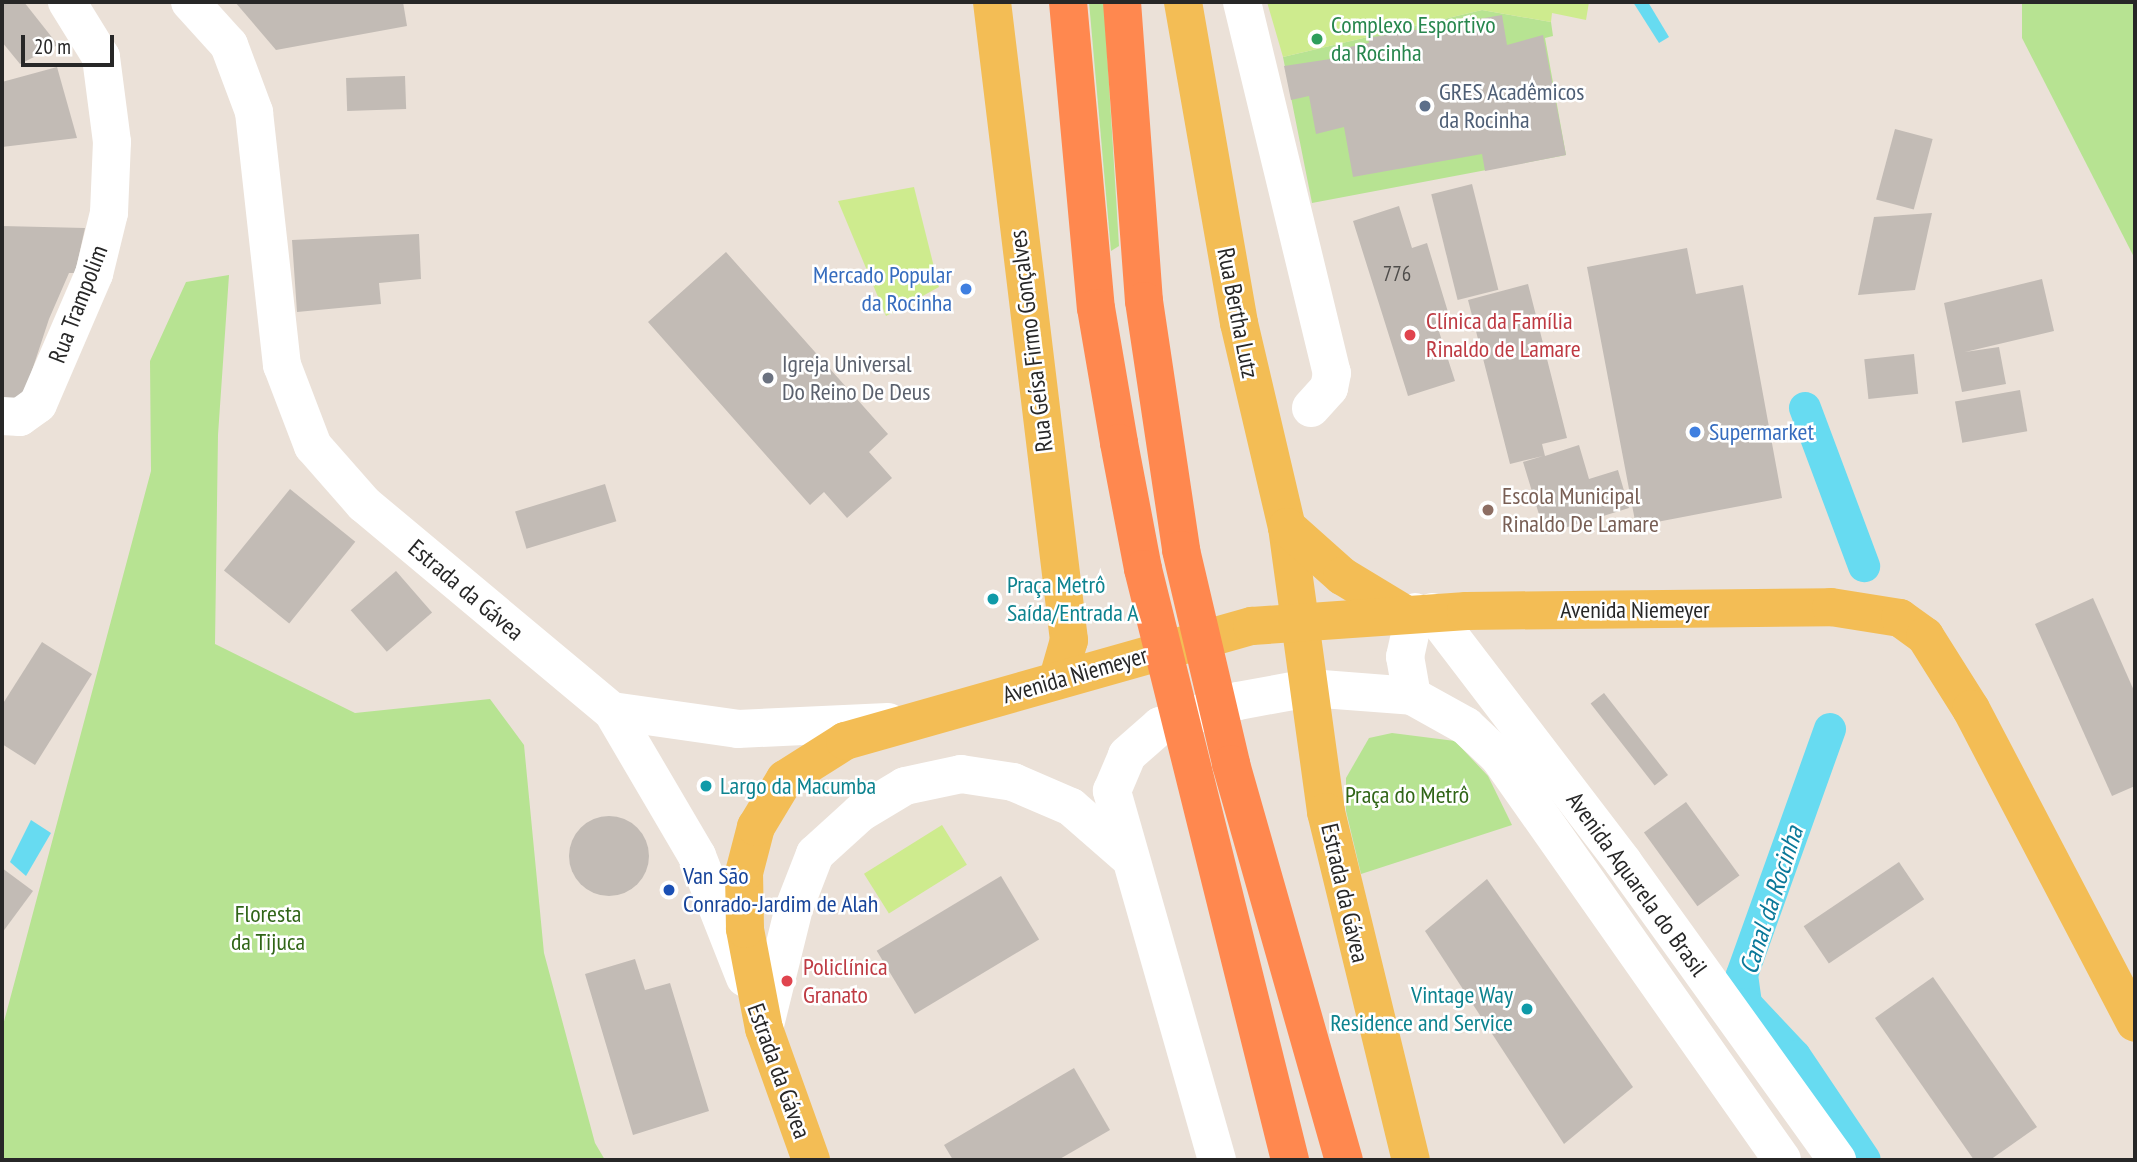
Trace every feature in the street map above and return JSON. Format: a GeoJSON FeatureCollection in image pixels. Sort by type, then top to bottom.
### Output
{"type":"FeatureCollection","features":[{"type":"Feature","properties":{"kind":"highway"},"geometry":{"type":"LineString","coordinates":[[1068,2],[1096,308],[1143,569],[1290,1160]]}},
{"type":"Feature","properties":{"kind":"highway"},"geometry":{"type":"LineString","coordinates":[[1122,2],[1144,300],[1181,550],[1231,764],[1344,1160]]}},
{"type":"Feature","properties":{"kind":"main road","name":"Rua Geísa Firmo Gonçalves"},"geometry":{"type":"LineString","coordinates":[[992,2],[1069,640],[1058,678]]}},
{"type":"Feature","properties":{"kind":"main road","name":"Rua Bertha Lutz"},"geometry":{"type":"LineString","coordinates":[[1183,2],[1240,323],[1287,527],[1300,622]]}},
{"type":"Feature","properties":{"kind":"main road"},"geometry":{"type":"LineString","coordinates":[[1287,527],[1342,576],[1417,612]]}},
{"type":"Feature","properties":{"kind":"main road","name":"Avenida Niemeyer"},"geometry":{"type":"LineString","coordinates":[[764,1029],[744,929],[744,873],[756,827],[786,779],[812,758],[911,721],[1235,629],[1417,612],[1831,607],[1900,618],[1915,627],[1971,709],[2135,1023]]}},
{"type":"Feature","properties":{"kind":"main road","name":"Estrada da Gávea"},"geometry":{"type":"LineString","coordinates":[[1300,622],[1326,812],[1411,1160]]}},
{"type":"Feature","properties":{"kind":"main road","name":"Estrada da Gávea"},"geometry":{"type":"LineString","coordinates":[[764,1029],[811,1160]]}},
{"type":"Feature","properties":{"kind":"street","name":"Rua Trampolim"},"geometry":{"type":"LineString","coordinates":[[2,416],[20,418],[38,404],[94,274],[109,213],[112,142],[101,57],[67,2]]}},
{"type":"Feature","properties":{"kind":"street","name":"Estrada da Gávea"},"geometry":{"type":"LineString","coordinates":[[190,2],[229,45],[254,112],[282,365],[313,446],[364,504],[612,711],[697,856],[764,1029]]}},
{"type":"Feature","properties":{"kind":"street"},"geometry":{"type":"LineString","coordinates":[[1242,2],[1330,364],[1329,387],[1311,408]]}},
{"type":"Feature","properties":{"kind":"street"},"geometry":{"type":"LineString","coordinates":[[1412,696],[1405,657],[1417,612]]}},
{"type":"Feature","properties":{"kind":"street","name":"Avenida Aquarela do Brasil"},"geometry":{"type":"LineString","coordinates":[[1417,612],[1837,1160]]}},
{"type":"Feature","properties":{"kind":"street","name":"Avenida Aquarela do Brasil"},"geometry":{"type":"LineString","coordinates":[[1217,1160],[1112,791],[1117,771],[1140,740],[1191,713],[1309,688],[1412,696],[1466,726],[1499,757],[1769,1156]]}},
{"type":"Feature","properties":{"kind":"street","name":"Avenida Niemeyer"},"geometry":{"type":"LineString","coordinates":[[612,711],[738,729],[911,721]]}},
{"type":"Feature","properties":{"kind":"street"},"geometry":{"type":"LineString","coordinates":[[764,1029],[794,908],[815,853],[860,813],[905,786],[961,774],[1013,782],[1071,807],[1132,862]]}},
{"type":"Feature","properties":{"kind":"street"},"geometry":{"type":"LineString","coordinates":[[1769,1156],[1812,1127]]}},
{"type":"Feature","properties":{"kind":"green space"},"geometry":{"type":"Polygon","coordinates":[[[1089,2],[1104,2],[1119,246],[1111,251],[1089,2]]]}},
{"type":"Feature","properties":{"kind":"green space","name":"Complexo Esportivo da Rocinha"},"geometry":{"type":"Polygon","coordinates":[[[1267,2],[1589,2],[1586,20],[1552,13],[1551,22],[1482,10],[1283,57],[1267,2]]]}},
{"type":"Feature","properties":{"kind":"green space"},"geometry":{"type":"Polygon","coordinates":[[[2022,2],[2135,2],[2135,259],[2022,38],[2022,2]]]}},
{"type":"Feature","properties":{"kind":"green space","name":"GRES Acadêmicos da Rocinha"},"geometry":{"type":"Polygon","coordinates":[[[1482,10],[1551,22],[1553,36],[1545,38],[1566,155],[1312,203],[1283,57],[1482,10]]]}},
{"type":"Feature","properties":{"kind":"green space"},"geometry":{"type":"Polygon","coordinates":[[[914,187],[939,287],[886,316],[838,201],[914,187]]]}},
{"type":"Feature","properties":{"kind":"green space","name":"Floresta da Tijuca"},"geometry":{"type":"Polygon","coordinates":[[[229,275],[218,435],[215,644],[355,713],[490,699],[524,745],[544,953],[595,1143],[605,1160],[2,1160],[2,1029],[151,471],[150,361],[186,282],[229,275]]]}},
{"type":"Feature","properties":{"kind":"green space","name":"Praça do Metrô"},"geometry":{"type":"Polygon","coordinates":[[[1392,733],[1455,741],[1488,776],[1512,825],[1361,874],[1346,811],[1346,778],[1369,738],[1392,733]]]}},
{"type":"Feature","properties":{"kind":"green space"},"geometry":{"type":"Polygon","coordinates":[[[942,825],[967,865],[889,914],[864,874],[942,825]]]}},
{"type":"Feature","properties":{"kind":"water"},"geometry":{"type":"Polygon","coordinates":[[[1633,2],[1648,2],[1669,37],[1659,43],[1633,2]]]}},
{"type":"Feature","properties":{"kind":"water"},"geometry":{"type":"Polygon","coordinates":[[[31,820],[51,833],[26,876],[10,862],[31,820]]]}},
{"type":"Feature","properties":{"kind":"building"},"geometry":{"type":"Polygon","coordinates":[[[2,2],[24,2],[58,45],[20,64],[2,42],[2,2]]]}},
{"type":"Feature","properties":{"kind":"building"},"geometry":{"type":"Polygon","coordinates":[[[235,2],[403,2],[407,26],[276,50],[235,2]]]}},
{"type":"Feature","properties":{"kind":"building","name":"GRES Acadêmicos da Rocinha"},"geometry":{"type":"Polygon","coordinates":[[[1502,15],[1507,45],[1543,35],[1566,155],[1485,171],[1482,154],[1353,177],[1344,127],[1316,134],[1309,96],[1291,100],[1284,66],[1337,58],[1335,50],[1369,43],[1368,38],[1502,15]]]}},
{"type":"Feature","properties":{"kind":"building"},"geometry":{"type":"Polygon","coordinates":[[[57,67],[77,138],[2,147],[2,82],[57,67]]]}},
{"type":"Feature","properties":{"kind":"building"},"geometry":{"type":"Polygon","coordinates":[[[405,76],[406,109],[347,111],[346,78],[405,76]]]}},
{"type":"Feature","properties":{"kind":"building"},"geometry":{"type":"Polygon","coordinates":[[[1895,129],[1933,139],[1914,210],[1876,200],[1895,129]]]}},
{"type":"Feature","properties":{"kind":"building"},"geometry":{"type":"Polygon","coordinates":[[[1472,184],[1498,290],[1458,300],[1431,194],[1472,184]]]}},
{"type":"Feature","properties":{"kind":"building"},"geometry":{"type":"Polygon","coordinates":[[[1399,206],[1412,248],[1427,243],[1448,312],[1434,316],[1455,381],[1408,396],[1353,221],[1399,206]]]}},
{"type":"Feature","properties":{"kind":"building"},"geometry":{"type":"Polygon","coordinates":[[[1932,213],[1915,290],[1858,295],[1874,217],[1932,213]]]}},
{"type":"Feature","properties":{"kind":"building"},"geometry":{"type":"Polygon","coordinates":[[[2,226],[85,228],[75,273],[69,273],[49,319],[13,428],[2,428],[2,226]]]}},
{"type":"Feature","properties":{"kind":"building"},"geometry":{"type":"Polygon","coordinates":[[[419,234],[421,279],[379,283],[381,304],[297,312],[292,240],[419,234]]]}},
{"type":"Feature","properties":{"kind":"building"},"geometry":{"type":"Polygon","coordinates":[[[1687,248],[1696,294],[1743,285],[1782,498],[1636,526],[1587,267],[1687,248]]]}},
{"type":"Feature","properties":{"kind":"building","name":"Igreja Universal Do Reino De Deus"},"geometry":{"type":"Polygon","coordinates":[[[726,252],[888,434],[869,452],[892,478],[847,518],[824,492],[810,505],[648,322],[726,252]]]}},
{"type":"Feature","properties":{"kind":"building"},"geometry":{"type":"Polygon","coordinates":[[[2042,279],[2054,331],[1965,352],[1999,347],[2006,384],[1962,392],[1944,303],[2042,279]]]}},
{"type":"Feature","properties":{"kind":"building"},"geometry":{"type":"Polygon","coordinates":[[[1528,284],[1567,438],[1542,444],[1545,456],[1579,445],[1589,479],[1618,470],[1629,508],[1545,534],[1523,462],[1543,456],[1510,464],[1468,300],[1528,284]]]}},
{"type":"Feature","properties":{"kind":"building"},"geometry":{"type":"Polygon","coordinates":[[[1914,354],[1918,394],[1868,399],[1864,359],[1914,354]]]}},
{"type":"Feature","properties":{"kind":"building"},"geometry":{"type":"Polygon","coordinates":[[[2020,390],[2027,431],[1962,443],[1955,401],[2020,390]]]}},
{"type":"Feature","properties":{"kind":"building"},"geometry":{"type":"Polygon","coordinates":[[[605,484],[616,521],[527,549],[515,511],[605,484]]]}},
{"type":"Feature","properties":{"kind":"building"},"geometry":{"type":"Polygon","coordinates":[[[290,489],[355,542],[289,623],[224,571],[290,489]]]}},
{"type":"Feature","properties":{"kind":"building"},"geometry":{"type":"Polygon","coordinates":[[[396,571],[432,613],[387,652],[351,610],[396,571]]]}},
{"type":"Feature","properties":{"kind":"building"},"geometry":{"type":"Polygon","coordinates":[[[2093,598],[2135,693],[2135,786],[2112,796],[2035,624],[2093,598]]]}},
{"type":"Feature","properties":{"kind":"building"},"geometry":{"type":"Polygon","coordinates":[[[42,642],[92,674],[35,765],[2,744],[2,705],[42,642]]]}},
{"type":"Feature","properties":{"kind":"building"},"geometry":{"type":"Polygon","coordinates":[[[1604,693],[1668,775],[1655,785],[1591,703],[1604,693]]]}},
{"type":"Feature","properties":{"kind":"building"},"geometry":{"type":"Polygon","coordinates":[[[1686,802],[1739,876],[1697,906],[1644,833],[1686,802]]]}},
{"type":"Feature","properties":{"kind":"building"},"geometry":{"type":"Polygon","coordinates":[[[609,816],[624,819],[637,828],[646,841],[649,856],[646,871],[637,884],[624,893],[609,896],[594,893],[581,884],[572,871],[569,856],[572,841],[581,828],[594,819],[609,816]]]}},
{"type":"Feature","properties":{"kind":"building"},"geometry":{"type":"Polygon","coordinates":[[[1899,862],[1924,899],[1829,964],[1804,926],[1899,862]]]}},
{"type":"Feature","properties":{"kind":"building"},"geometry":{"type":"Polygon","coordinates":[[[2,868],[33,891],[2,933],[2,868]]]}},
{"type":"Feature","properties":{"kind":"building"},"geometry":{"type":"Polygon","coordinates":[[[1001,876],[1039,939],[915,1014],[877,951],[1001,876]]]}},
{"type":"Feature","properties":{"kind":"building","name":"Vintage Way Residence and Service"},"geometry":{"type":"Polygon","coordinates":[[[1487,879],[1633,1087],[1564,1144],[1425,931],[1487,879]]]}},
{"type":"Feature","properties":{"kind":"building"},"geometry":{"type":"Polygon","coordinates":[[[635,959],[645,990],[670,983],[709,1111],[633,1135],[585,974],[635,959]]]}},
{"type":"Feature","properties":{"kind":"building"},"geometry":{"type":"Polygon","coordinates":[[[1933,977],[2037,1127],[1990,1160],[1974,1160],[1875,1018],[1933,977]]]}},
{"type":"Feature","properties":{"kind":"building"},"geometry":{"type":"Polygon","coordinates":[[[1074,1068],[1110,1130],[1058,1160],[953,1160],[944,1145],[1074,1068]]]}},
{"type":"Feature","properties":{"kind":"waterway","name":"Canal da Rocinha"},"geometry":{"type":"LineString","coordinates":[[1805,408],[1864,566]]}},
{"type":"Feature","properties":{"kind":"waterway","name":"Canal da Rocinha"},"geometry":{"type":"LineString","coordinates":[[1830,729],[1742,975],[1746,1004],[1795,1056],[1865,1160]]}},
{"type":"Feature","properties":{"kind":"place","name":"Complexo Esportivo da Rocinha"},"geometry":{"type":"Point","coordinates":[1317,39]}},
{"type":"Feature","properties":{"kind":"place","name":"GRES Acadêmicos da Rocinha"},"geometry":{"type":"Point","coordinates":[1425,106]}},
{"type":"Feature","properties":{"kind":"place","name":"Mercado Popular da Rocinha"},"geometry":{"type":"Point","coordinates":[966,289]}},
{"type":"Feature","properties":{"kind":"place","name":"Clínica da Família Rinaldo de Lamare"},"geometry":{"type":"Point","coordinates":[1410,335]}},
{"type":"Feature","properties":{"kind":"place","name":"Igreja Universal Do Reino De Deus"},"geometry":{"type":"Point","coordinates":[768,378]}},
{"type":"Feature","properties":{"kind":"place","name":"Supermarket"},"geometry":{"type":"Point","coordinates":[1695,432]}},
{"type":"Feature","properties":{"kind":"place","name":"Escola Municipal Rinaldo De Lamare"},"geometry":{"type":"Point","coordinates":[1488,510]}},
{"type":"Feature","properties":{"kind":"place","name":"Praça Metrô Saída/Entrada A"},"geometry":{"type":"Point","coordinates":[993,599]}},
{"type":"Feature","properties":{"kind":"place","name":"Largo da Macumba"},"geometry":{"type":"Point","coordinates":[706,786]}},
{"type":"Feature","properties":{"kind":"place","name":"Van São Conrado-Jardim de Alah"},"geometry":{"type":"Point","coordinates":[669,890]}},
{"type":"Feature","properties":{"kind":"place","name":"Policlínica Granato"},"geometry":{"type":"Point","coordinates":[787,981]}},
{"type":"Feature","properties":{"kind":"place","name":"Vintage Way Residence and Service"},"geometry":{"type":"Point","coordinates":[1527,1009]}}]}
